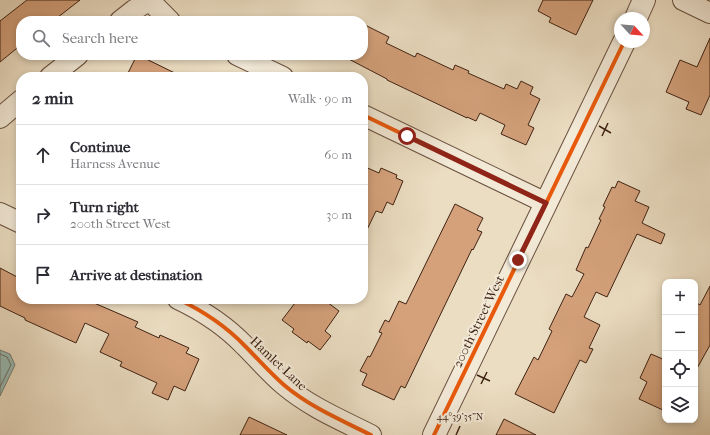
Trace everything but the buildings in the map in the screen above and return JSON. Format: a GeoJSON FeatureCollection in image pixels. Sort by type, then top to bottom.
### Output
{"type":"FeatureCollection","features":[{"type":"Feature","properties":{"kind":"street"},"geometry":{"type":"LineString","coordinates":[[126,16],[150,0],[165,16]]}},
{"type":"Feature","properties":{"kind":"street"},"geometry":{"type":"LineString","coordinates":[[639,12],[644,0]]}},
{"type":"Feature","properties":{"kind":"street"},"geometry":{"type":"LineString","coordinates":[[683,0],[710,13]]}},
{"type":"Feature","properties":{"kind":"street","name":"200th Street West"},"geometry":{"type":"LineString","coordinates":[[434,435],[621,48]]}},
{"type":"Feature","properties":{"kind":"street"},"geometry":{"type":"LineString","coordinates":[[56,72],[72,60]]}},
{"type":"Feature","properties":{"kind":"street"},"geometry":{"type":"LineString","coordinates":[[247,60],[273,72]]}},
{"type":"Feature","properties":{"kind":"street"},"geometry":{"type":"LineString","coordinates":[[0,118],[16,104]]}},
{"type":"Feature","properties":{"kind":"street"},"geometry":{"type":"LineString","coordinates":[[368,117],[546,203]]}},
{"type":"Feature","properties":{"kind":"street"},"geometry":{"type":"LineString","coordinates":[[0,213],[16,221]]}},
{"type":"Feature","properties":{"kind":"street","name":"Hamlet Lane"},"geometry":{"type":"LineString","coordinates":[[187,304],[200,311],[231,333],[271,373],[300,397],[316,407],[371,435]]}},
{"type":"Feature","properties":{"kind":"water"},"geometry":{"type":"Polygon","coordinates":[[[0,350],[10,354],[15,365],[0,396],[0,350]]]}},
{"type":"Feature","properties":{"kind":"cycle path"},"geometry":{"type":"LineString","coordinates":[[434,435],[621,48]]}},
{"type":"Feature","properties":{"kind":"cycle path"},"geometry":{"type":"LineString","coordinates":[[368,117],[546,203]]}},
{"type":"Feature","properties":{"kind":"cycle path"},"geometry":{"type":"LineString","coordinates":[[187,304],[205,314],[230,332],[274,376],[294,393],[326,413],[371,435]]}},
{"type":"Feature","properties":{"kind":"route"},"geometry":{"type":"LineString","coordinates":[[407,136],[546,203],[518,260]]}}]}
